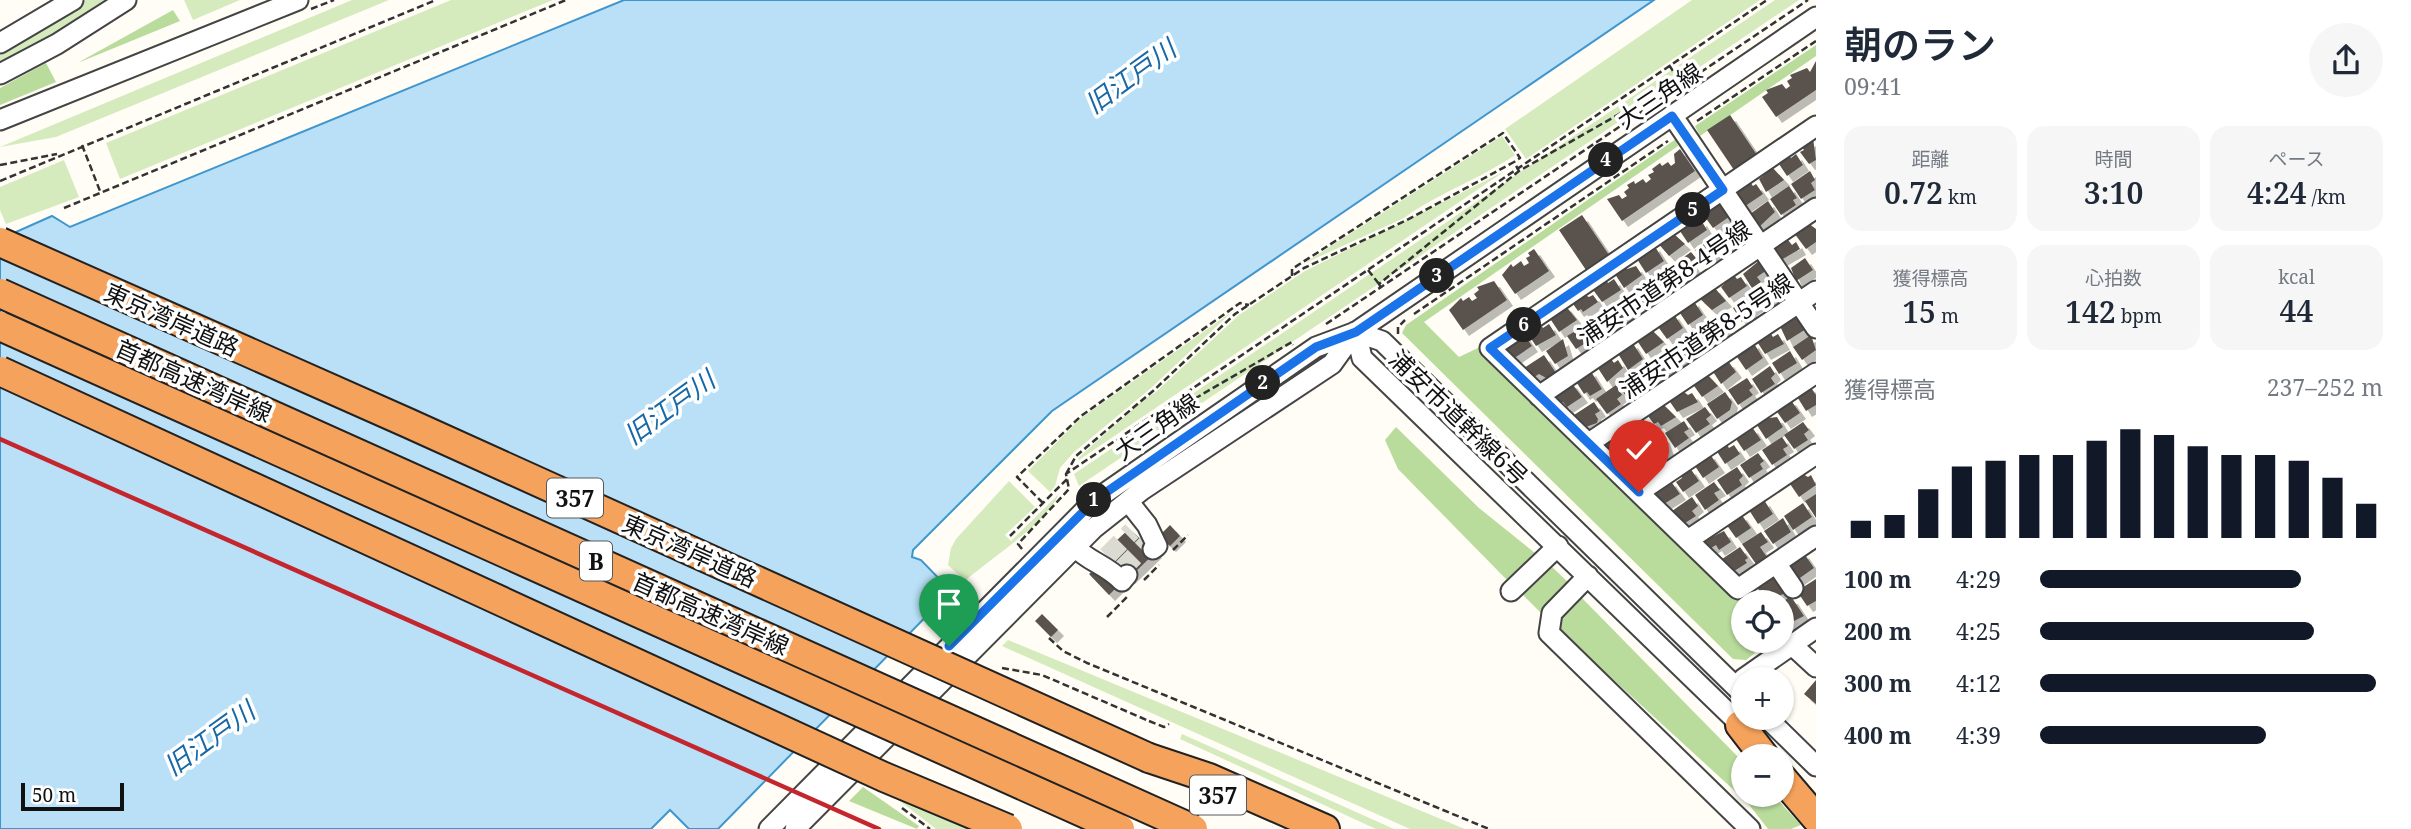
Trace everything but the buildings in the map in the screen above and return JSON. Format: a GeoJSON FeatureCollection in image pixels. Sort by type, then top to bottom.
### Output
{"type":"FeatureCollection","features":[{"type":"Feature","properties":{"kind":"highway","name":"東京湾岸道路"},"geometry":{"type":"LineString","coordinates":[[0,243],[408,423],[1149,758],[1288,829]]}},
{"type":"Feature","properties":{"kind":"highway","name":"首都高速湾岸線"},"geometry":{"type":"LineString","coordinates":[[0,293],[1193,829]]}},
{"type":"Feature","properties":{"kind":"highway","name":"首都高速湾岸線"},"geometry":{"type":"LineString","coordinates":[[0,326],[1120,829]]}},
{"type":"Feature","properties":{"kind":"highway"},"geometry":{"type":"LineString","coordinates":[[0,371],[884,777],[1008,829]]}},
{"type":"Feature","properties":{"kind":"highway","name":"東京湾岸道路"},"geometry":{"type":"LineString","coordinates":[[1149,758],[1209,778],[1325,829]]}},
{"type":"Feature","properties":{"kind":"highway"},"geometry":{"type":"LineString","coordinates":[[1038,792],[1091,829]]}},
{"type":"Feature","properties":{"kind":"highway"},"geometry":{"type":"LineString","coordinates":[[1794,792],[1816,818]]}},
{"type":"Feature","properties":{"kind":"street"},"geometry":{"type":"LineString","coordinates":[[0,43],[74,0]]}},
{"type":"Feature","properties":{"kind":"street"},"geometry":{"type":"LineString","coordinates":[[0,74],[57,44],[126,0]]}},
{"type":"Feature","properties":{"kind":"street"},"geometry":{"type":"LineString","coordinates":[[0,120],[298,0]]}},
{"type":"Feature","properties":{"kind":"street","name":"大三角線"},"geometry":{"type":"LineString","coordinates":[[769,829],[1095,500],[1316,347],[1356,332],[1816,17]]}},
{"type":"Feature","properties":{"kind":"street"},"geometry":{"type":"LineString","coordinates":[[1672,116],[1816,328]]}},
{"type":"Feature","properties":{"kind":"street"},"geometry":{"type":"LineString","coordinates":[[1816,127],[1490,348],[1738,589],[1816,536]]}},
{"type":"Feature","properties":{"kind":"street","name":"浦安市道第8-4号線"},"geometry":{"type":"LineString","coordinates":[[1539,397],[1816,208]]}},
{"type":"Feature","properties":{"kind":"street","name":"浦安市道第8-5号線"},"geometry":{"type":"LineString","coordinates":[[1589,443],[1816,291]]}},
{"type":"Feature","properties":{"kind":"street","name":"大三角線"},"geometry":{"type":"LineString","coordinates":[[795,829],[1075,547],[1128,500],[1332,364],[1356,332]]}},
{"type":"Feature","properties":{"kind":"street","name":"浦安市道幹線6号"},"geometry":{"type":"LineString","coordinates":[[1356,332],[1362,358],[1588,576],[1731,702]]}},
{"type":"Feature","properties":{"kind":"street","name":"浦安市道幹線6号"},"geometry":{"type":"LineString","coordinates":[[1356,332],[1382,341],[1731,675]]}},
{"type":"Feature","properties":{"kind":"street"},"geometry":{"type":"LineString","coordinates":[[1639,492],[1816,373]]}},
{"type":"Feature","properties":{"kind":"street"},"geometry":{"type":"LineString","coordinates":[[1688,540],[1816,454]]}},
{"type":"Feature","properties":{"kind":"street"},"geometry":{"type":"LineString","coordinates":[[1128,500],[1150,540]]}},
{"type":"Feature","properties":{"kind":"street"},"geometry":{"type":"LineString","coordinates":[[1511,591],[1558,546]]}},
{"type":"Feature","properties":{"kind":"street"},"geometry":{"type":"LineString","coordinates":[[1075,547],[1085,558],[1119,571]]}},
{"type":"Feature","properties":{"kind":"street"},"geometry":{"type":"LineString","coordinates":[[1776,563],[1793,588]]}},
{"type":"Feature","properties":{"kind":"street"},"geometry":{"type":"LineString","coordinates":[[1588,576],[1552,613],[1549,633],[1579,658],[1750,829]]}},
{"type":"Feature","properties":{"kind":"street"},"geometry":{"type":"LineString","coordinates":[[1794,642],[1816,628]]}},
{"type":"Feature","properties":{"kind":"street"},"geometry":{"type":"LineString","coordinates":[[1794,647],[1816,667]]}},
{"type":"Feature","properties":{"kind":"street"},"geometry":{"type":"LineString","coordinates":[[1763,667],[1780,653]]}},
{"type":"Feature","properties":{"kind":"street","name":"浦安市道幹線6号"},"geometry":{"type":"LineString","coordinates":[[1766,730],[1816,766]]}},
{"type":"Feature","properties":{"kind":"street"},"geometry":{"type":"LineString","coordinates":[[1794,778],[1816,800]]}},
{"type":"Feature","properties":{"kind":"path"},"geometry":{"type":"LineString","coordinates":[[0,181],[64,152],[436,0]]}},
{"type":"Feature","properties":{"kind":"path"},"geometry":{"type":"LineString","coordinates":[[64,208],[566,0]]}},
{"type":"Feature","properties":{"kind":"path"},"geometry":{"type":"LineString","coordinates":[[1010,536],[1067,476],[1367,268],[1767,0]]}},
{"type":"Feature","properties":{"kind":"path"},"geometry":{"type":"LineString","coordinates":[[1380,286],[1808,0]]}},
{"type":"Feature","properties":{"kind":"path"},"geometry":{"type":"LineString","coordinates":[[1669,65],[1679,80],[1685,83]]}},
{"type":"Feature","properties":{"kind":"path"},"geometry":{"type":"LineString","coordinates":[[1361,301],[1518,169],[1679,80]]}},
{"type":"Feature","properties":{"kind":"path"},"geometry":{"type":"LineString","coordinates":[[1025,552],[1018,544],[1069,489],[1067,476],[1076,456],[1249,305],[1292,276],[1407,220],[1520,158],[1503,133],[1292,269],[1292,276]]}},
{"type":"Feature","properties":{"kind":"path"},"geometry":{"type":"LineString","coordinates":[[82,145],[100,192]]}},
{"type":"Feature","properties":{"kind":"path"},"geometry":{"type":"LineString","coordinates":[[0,165],[64,152]]}},
{"type":"Feature","properties":{"kind":"path"},"geometry":{"type":"LineString","coordinates":[[1514,162],[1518,169]]}},
{"type":"Feature","properties":{"kind":"path"},"geometry":{"type":"LineString","coordinates":[[1367,268],[1380,286]]}},
{"type":"Feature","properties":{"kind":"path"},"geometry":{"type":"LineString","coordinates":[[1043,503],[1017,477],[1061,432],[1240,303],[1249,305]]}},
{"type":"Feature","properties":{"kind":"path"},"geometry":{"type":"LineString","coordinates":[[1122,441],[1292,342],[1294,346]]}},
{"type":"Feature","properties":{"kind":"path"},"geometry":{"type":"LineString","coordinates":[[1107,617],[1119,571],[1150,540],[1188,536]]}},
{"type":"Feature","properties":{"kind":"path"},"geometry":{"type":"LineString","coordinates":[[1049,638],[1063,651],[1087,663],[1489,829]]}},
{"type":"Feature","properties":{"kind":"path"},"geometry":{"type":"LineString","coordinates":[[1149,722],[1164,727],[1169,724]]}},
{"type":"Feature","properties":{"kind":"green space"},"geometry":{"type":"Polygon","coordinates":[[[86,0],[118,0],[0,66],[0,50],[86,0]]]}},
{"type":"Feature","properties":{"kind":"green space"},"geometry":{"type":"Polygon","coordinates":[[[184,0],[240,0],[193,20],[184,0]]]}},
{"type":"Feature","properties":{"kind":"green space"},"geometry":{"type":"Polygon","coordinates":[[[352,0],[389,0],[56,137],[0,147],[352,0]]]}},
{"type":"Feature","properties":{"kind":"green space"},"geometry":{"type":"Polygon","coordinates":[[[451,0],[553,0],[120,179],[106,143],[451,0]]]}},
{"type":"Feature","properties":{"kind":"green space"},"geometry":{"type":"Polygon","coordinates":[[[1692,0],[1760,0],[1526,159],[1505,129],[1692,0]]]}},
{"type":"Feature","properties":{"kind":"green space"},"geometry":{"type":"Polygon","coordinates":[[[1775,0],[1799,0],[1079,486],[1074,474],[1775,0]]]}},
{"type":"Feature","properties":{"kind":"green space"},"geometry":{"type":"Polygon","coordinates":[[[173,10],[180,21],[80,62],[81,61],[173,10]]]}},
{"type":"Feature","properties":{"kind":"green space"},"geometry":{"type":"Polygon","coordinates":[[[1816,45],[1816,56],[1700,136],[1695,126],[1816,45]]]}},
{"type":"Feature","properties":{"kind":"green space"},"geometry":{"type":"Polygon","coordinates":[[[46,63],[56,82],[0,105],[0,88],[46,63]]]}},
{"type":"Feature","properties":{"kind":"green space"},"geometry":{"type":"Polygon","coordinates":[[[1502,136],[1515,155],[1404,218],[1303,264],[1502,136]]]}},
{"type":"Feature","properties":{"kind":"green space"},"geometry":{"type":"Polygon","coordinates":[[[1676,139],[1678,146],[1424,322],[1459,357],[1480,347],[1731,593],[1731,653],[1755,653],[1746,660],[1733,659],[1402,333],[1406,325],[1676,139]]]}},
{"type":"Feature","properties":{"kind":"green space"},"geometry":{"type":"Polygon","coordinates":[[[64,160],[79,197],[6,224],[0,210],[0,187],[64,160]]]}},
{"type":"Feature","properties":{"kind":"green space"},"geometry":{"type":"Polygon","coordinates":[[[1505,171],[1079,460],[1078,458],[1143,400],[1156,392],[1239,315],[1305,271],[1505,171]]]}},
{"type":"Feature","properties":{"kind":"green space"},"geometry":{"type":"Polygon","coordinates":[[[1233,311],[1151,388],[1073,453],[1060,468],[1055,486],[1050,492],[1028,471],[1081,418],[1233,311]]]}},
{"type":"Feature","properties":{"kind":"green space"},"geometry":{"type":"Polygon","coordinates":[[[1396,427],[1479,508],[1540,557],[1513,580],[1506,579],[1398,469],[1385,440],[1396,427]]]}},
{"type":"Feature","properties":{"kind":"green space"},"geometry":{"type":"Polygon","coordinates":[[[1009,481],[1035,507],[1005,535],[1011,541],[1059,494],[1030,529],[965,581],[948,565],[951,548],[956,539],[1009,481]]]}},
{"type":"Feature","properties":{"kind":"green space"},"geometry":{"type":"Polygon","coordinates":[[[1550,565],[1571,585],[1541,613],[1522,594],[1522,589],[1550,565]]]}},
{"type":"Feature","properties":{"kind":"green space"},"geometry":{"type":"Polygon","coordinates":[[[1580,596],[1731,750],[1731,787],[1558,629],[1560,615],[1580,596]]]}},
{"type":"Feature","properties":{"kind":"green space"},"geometry":{"type":"Polygon","coordinates":[[[1008,640],[1465,829],[1410,829],[1002,646],[1008,640]]]}},
{"type":"Feature","properties":{"kind":"green space"},"geometry":{"type":"Polygon","coordinates":[[[1182,734],[1394,829],[1376,829],[1180,739],[1182,734]]]}},
{"type":"Feature","properties":{"kind":"green space"},"geometry":{"type":"Polygon","coordinates":[[[863,787],[919,826],[917,829],[849,801],[863,787]]]}},
{"type":"Feature","properties":{"kind":"green space"},"geometry":{"type":"Polygon","coordinates":[[[888,792],[968,829],[936,829],[888,792]]]}},
{"type":"Feature","properties":{"kind":"green space"},"geometry":{"type":"Polygon","coordinates":[[[1751,807],[1784,807],[1801,825],[1791,829],[1768,829],[1751,807]]]}},
{"type":"Feature","properties":{"kind":"water","name":"旧江戸川"},"geometry":{"type":"Polygon","coordinates":[[[624,0],[1654,0],[1052,411],[913,550],[912,557],[921,560],[951,591],[718,829],[689,829],[670,810],[651,829],[0,829],[0,239],[52,216],[70,227],[624,0]]]}},
{"type":"Feature","properties":{"kind":"tunnel"},"geometry":{"type":"LineString","coordinates":[[1107,556],[1132,531]]}},
{"type":"Feature","properties":{"kind":"tunnel"},"geometry":{"type":"LineString","coordinates":[[1121,570],[1148,543]]}},
{"type":"Feature","properties":{"kind":"railway"},"geometry":{"type":"LineString","coordinates":[[0,439],[879,829]]}},
{"type":"Feature","properties":{"kind":"route"},"geometry":{"type":"LineString","coordinates":[[949,646],[1070,523],[1118,483],[1316,347],[1356,332],[1672,116],[1723,190],[1490,348],[1639,492]]}}]}
